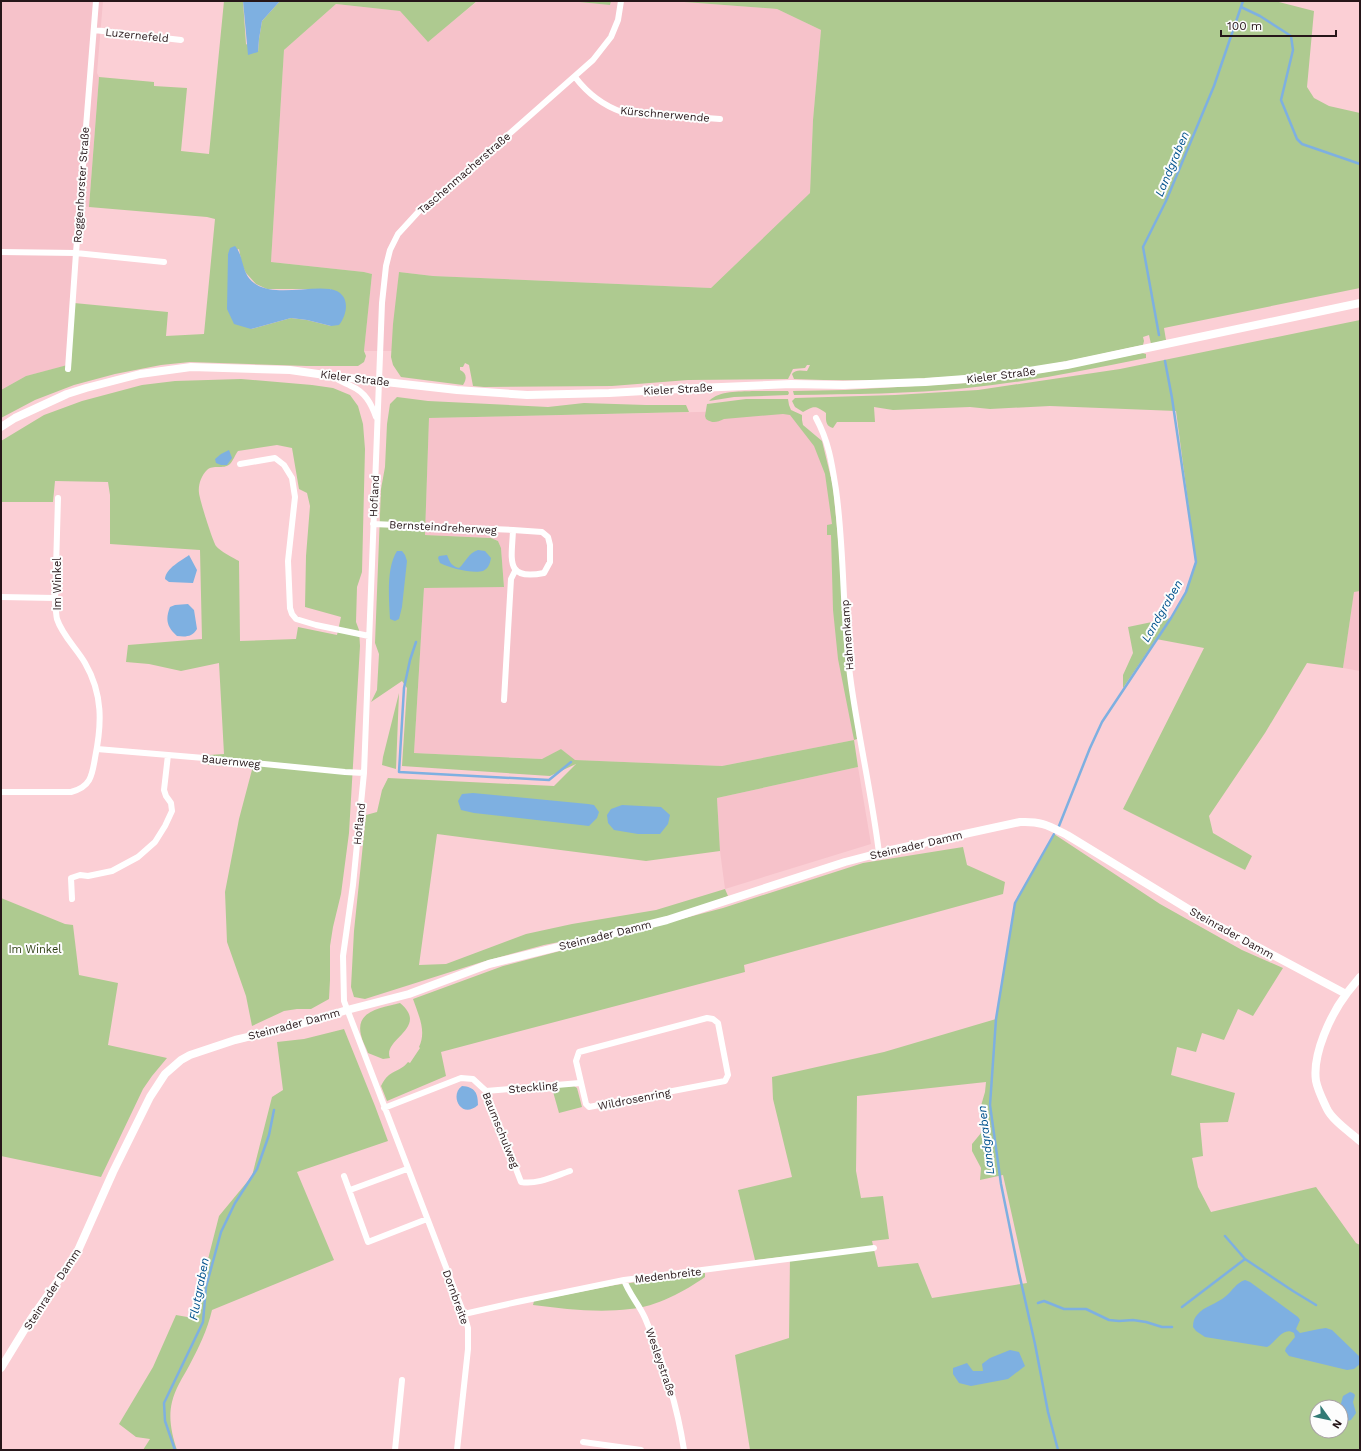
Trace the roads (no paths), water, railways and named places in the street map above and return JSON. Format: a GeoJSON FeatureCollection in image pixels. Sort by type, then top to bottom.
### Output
{"type":"FeatureCollection","features":[{"type":"Feature","properties":{"kind":"main road","name":"Kieler Straße"},"geometry":{"type":"LineString","coordinates":[[1,427],[15,418],[74,392],[148,373],[191,367],[290,370],[457,390],[527,394],[609,393],[783,385],[851,385],[925,382],[979,378],[1075,364],[1360,303]]}},
{"type":"Feature","properties":{"kind":"main road","name":"Steinrader Damm"},"geometry":{"type":"LineString","coordinates":[[1,1368],[31,1319],[76,1255],[113,1172],[147,1104],[165,1074],[182,1060],[197,1052],[264,1032],[298,1026],[346,1010],[409,994],[489,964],[667,920],[845,862],[1020,822],[1034,821],[1045,824],[1067,836],[1198,915],[1346,994]]}},
{"type":"Feature","properties":{"kind":"main road"},"geometry":{"type":"LineString","coordinates":[[1360,977],[1346,994],[1336,1010],[1322,1041],[1316,1063],[1316,1080],[1319,1094],[1326,1104],[1327,1110],[1339,1124],[1360,1140]]}},
{"type":"Feature","properties":{"kind":"street","name":"Roggenhorster Straße"},"geometry":{"type":"LineString","coordinates":[[68,369],[96,1]]}},
{"type":"Feature","properties":{"kind":"street","name":"Taschenmacherstraße"},"geometry":{"type":"LineString","coordinates":[[379,381],[382,303],[386,266],[390,250],[398,234],[420,210],[593,60],[611,37],[618,20],[621,1]]}},
{"type":"Feature","properties":{"kind":"street","name":"Luzernefeld"},"geometry":{"type":"LineString","coordinates":[[94,30],[181,40]]}},
{"type":"Feature","properties":{"kind":"street","name":"Kürschnerwende"},"geometry":{"type":"LineString","coordinates":[[575,77],[597,100],[609,108],[622,112],[720,119]]}},
{"type":"Feature","properties":{"kind":"street"},"geometry":{"type":"LineString","coordinates":[[1,252],[76,253],[164,262]]}},
{"type":"Feature","properties":{"kind":"street"},"geometry":{"type":"LineString","coordinates":[[332,376],[340,382],[359,390],[364,394],[371,404],[377,421]]}},
{"type":"Feature","properties":{"kind":"street","name":"Hofland"},"geometry":{"type":"LineString","coordinates":[[346,1010],[344,1001],[342,956],[353,885],[364,773],[379,381]]}},
{"type":"Feature","properties":{"kind":"street"},"geometry":{"type":"LineString","coordinates":[[1,424],[15,418]]}},
{"type":"Feature","properties":{"kind":"street","name":"Hahnenkamp"},"geometry":{"type":"LineString","coordinates":[[816,418],[825,437],[834,481],[842,559],[846,638],[851,683],[876,825],[879,853]]}},
{"type":"Feature","properties":{"kind":"street"},"geometry":{"type":"LineString","coordinates":[[240,464],[275,458],[284,465],[292,478],[295,497],[288,561],[290,608],[292,614],[296,619],[316,625],[369,636]]}},
{"type":"Feature","properties":{"kind":"street","name":"Im Winkel"},"geometry":{"type":"LineString","coordinates":[[1,792],[71,792],[80,790],[87,784],[92,775],[97,749],[100,714],[98,693],[85,662],[58,620],[55,598],[58,498]]}},
{"type":"Feature","properties":{"kind":"street","name":"Bernsteindreherweg"},"geometry":{"type":"LineString","coordinates":[[373,524],[513,530],[542,532],[548,537],[550,545],[550,562],[544,573],[535,575],[522,574],[515,571],[512,564],[513,530]]}},
{"type":"Feature","properties":{"kind":"street","name":"Bernsteindreherweg"},"geometry":{"type":"LineString","coordinates":[[504,700],[511,579],[515,571]]}},
{"type":"Feature","properties":{"kind":"street"},"geometry":{"type":"LineString","coordinates":[[1,597],[55,598]]}},
{"type":"Feature","properties":{"kind":"street","name":"Bauernweg"},"geometry":{"type":"LineString","coordinates":[[97,749],[364,773]]}},
{"type":"Feature","properties":{"kind":"street"},"geometry":{"type":"LineString","coordinates":[[72,899],[71,878],[80,875],[88,876],[112,871],[138,857],[154,842],[165,826],[172,811],[171,803],[164,790],[168,755]]}},
{"type":"Feature","properties":{"kind":"street","name":"Dornbreite"},"geometry":{"type":"LineString","coordinates":[[346,1010],[464,1314],[468,1328],[468,1349],[457,1450]]}},
{"type":"Feature","properties":{"kind":"street","name":"Wildrosenring"},"geometry":{"type":"LineString","coordinates":[[706,1018],[713,1019],[718,1023],[728,1075],[725,1081],[589,1107],[586,1104],[580,1083],[576,1061],[579,1052],[706,1018]]}},
{"type":"Feature","properties":{"kind":"street","name":"Baumschulweg"},"geometry":{"type":"LineString","coordinates":[[384,1108],[461,1078],[473,1079],[486,1091],[522,1182],[527,1183],[545,1179],[570,1171]]}},
{"type":"Feature","properties":{"kind":"street","name":"Steckling"},"geometry":{"type":"LineString","coordinates":[[486,1091],[580,1083]]}},
{"type":"Feature","properties":{"kind":"street"},"geometry":{"type":"LineString","coordinates":[[350,1190],[408,1169]]}},
{"type":"Feature","properties":{"kind":"street"},"geometry":{"type":"LineString","coordinates":[[344,1176],[368,1242],[427,1219]]}},
{"type":"Feature","properties":{"kind":"street","name":"Medenbreite"},"geometry":{"type":"LineString","coordinates":[[464,1314],[624,1280],[874,1248]]}},
{"type":"Feature","properties":{"kind":"street","name":"Wesleystraße"},"geometry":{"type":"LineString","coordinates":[[624,1280],[627,1288],[646,1319],[665,1372],[677,1408],[684,1450]]}},
{"type":"Feature","properties":{"kind":"street"},"geometry":{"type":"LineString","coordinates":[[395,1450],[402,1380]]}},
{"type":"Feature","properties":{"kind":"street"},"geometry":{"type":"LineString","coordinates":[[583,1442],[641,1450]]}},
{"type":"Feature","properties":{"kind":"water"},"geometry":{"type":"Polygon","coordinates":[[[243,1],[280,1],[262,21],[258,52],[248,55],[243,1]]]}},
{"type":"Feature","properties":{"kind":"water"},"geometry":{"type":"Polygon","coordinates":[[[235,246],[240,255],[245,271],[257,285],[274,290],[321,288],[337,291],[341,294],[346,303],[346,309],[339,325],[331,326],[291,318],[251,329],[234,324],[227,309],[228,254],[230,248],[235,246]]]}},
{"type":"Feature","properties":{"kind":"water"},"geometry":{"type":"Polygon","coordinates":[[[229,450],[232,458],[227,465],[216,463],[215,459],[229,450]]]}},
{"type":"Feature","properties":{"kind":"water"},"geometry":{"type":"Polygon","coordinates":[[[478,550],[485,551],[491,558],[488,567],[479,572],[455,569],[440,563],[438,558],[439,556],[447,555],[452,565],[459,568],[469,555],[478,550]]]}},
{"type":"Feature","properties":{"kind":"water"},"geometry":{"type":"Polygon","coordinates":[[[397,551],[402,551],[407,561],[402,607],[399,619],[395,621],[390,619],[389,584],[391,566],[397,551]]]}},
{"type":"Feature","properties":{"kind":"water"},"geometry":{"type":"Polygon","coordinates":[[[189,555],[197,570],[193,583],[169,582],[165,579],[171,568],[189,555]]]}},
{"type":"Feature","properties":{"kind":"water"},"geometry":{"type":"Polygon","coordinates":[[[188,604],[194,610],[197,629],[193,634],[188,636],[177,636],[171,630],[167,620],[170,607],[188,604]]]}},
{"type":"Feature","properties":{"kind":"water"},"geometry":{"type":"Polygon","coordinates":[[[473,793],[588,804],[594,805],[599,812],[597,818],[589,826],[474,813],[461,810],[458,801],[462,794],[473,793]]]}},
{"type":"Feature","properties":{"kind":"water"},"geometry":{"type":"Polygon","coordinates":[[[622,805],[661,807],[670,815],[668,824],[660,834],[638,834],[614,830],[608,823],[607,815],[611,809],[622,805]]]}},
{"type":"Feature","properties":{"kind":"water"},"geometry":{"type":"Polygon","coordinates":[[[462,1086],[475,1091],[478,1105],[472,1109],[466,1110],[462,1108],[457,1100],[458,1090],[462,1086]]]}},
{"type":"Feature","properties":{"kind":"water"},"geometry":{"type":"Polygon","coordinates":[[[1245,1280],[1250,1282],[1298,1317],[1300,1320],[1296,1329],[1300,1333],[1326,1328],[1332,1330],[1360,1357],[1360,1364],[1354,1369],[1347,1370],[1289,1356],[1285,1351],[1295,1337],[1294,1333],[1290,1331],[1283,1333],[1267,1347],[1205,1337],[1196,1331],[1193,1327],[1195,1317],[1207,1307],[1222,1299],[1237,1285],[1245,1280]]]}},
{"type":"Feature","properties":{"kind":"water"},"geometry":{"type":"Polygon","coordinates":[[[1010,1350],[1019,1352],[1025,1366],[1008,1379],[971,1386],[959,1383],[953,1374],[953,1368],[967,1363],[973,1371],[983,1371],[982,1364],[990,1358],[1010,1350]]]}},
{"type":"Feature","properties":{"kind":"water"},"geometry":{"type":"Polygon","coordinates":[[[1350,1392],[1355,1395],[1353,1402],[1356,1413],[1351,1420],[1349,1420],[1349,1399],[1342,1399],[1343,1396],[1350,1392]]]}},
{"type":"Feature","properties":{"kind":"waterway","name":"Landgraben"},"geometry":{"type":"LineString","coordinates":[[1159,335],[1143,247],[1166,201],[1214,86],[1243,1]]}},
{"type":"Feature","properties":{"kind":"waterway"},"geometry":{"type":"LineString","coordinates":[[1241,7],[1260,16],[1291,36],[1293,50],[1281,100],[1297,139],[1302,144],[1360,164]]}},
{"type":"Feature","properties":{"kind":"waterway","name":"Landgraben"},"geometry":{"type":"LineString","coordinates":[[1059,826],[1102,722],[1171,618],[1186,592],[1196,562],[1172,398],[1165,361]]}},
{"type":"Feature","properties":{"kind":"waterway"},"geometry":{"type":"LineString","coordinates":[[416,642],[410,660],[404,688],[399,772],[549,780],[571,762]]}},
{"type":"Feature","properties":{"kind":"waterway","name":"Landgraben"},"geometry":{"type":"LineString","coordinates":[[1054,834],[1015,903],[996,1019],[990,1105],[1001,1184],[1048,1412],[1058,1450]]}},
{"type":"Feature","properties":{"kind":"waterway","name":"Flutgraben"},"geometry":{"type":"LineString","coordinates":[[175,1450],[165,1421],[164,1403],[203,1322],[206,1287],[221,1232],[235,1203],[257,1169],[269,1135],[274,1110]]}},
{"type":"Feature","properties":{"kind":"waterway"},"geometry":{"type":"LineString","coordinates":[[1225,1236],[1245,1259],[1316,1305]]}},
{"type":"Feature","properties":{"kind":"waterway"},"geometry":{"type":"LineString","coordinates":[[1182,1307],[1245,1259]]}},
{"type":"Feature","properties":{"kind":"waterway"},"geometry":{"type":"LineString","coordinates":[[1038,1303],[1044,1301],[1064,1309],[1086,1309],[1109,1320],[1133,1320],[1162,1327],[1172,1327]]}}]}
